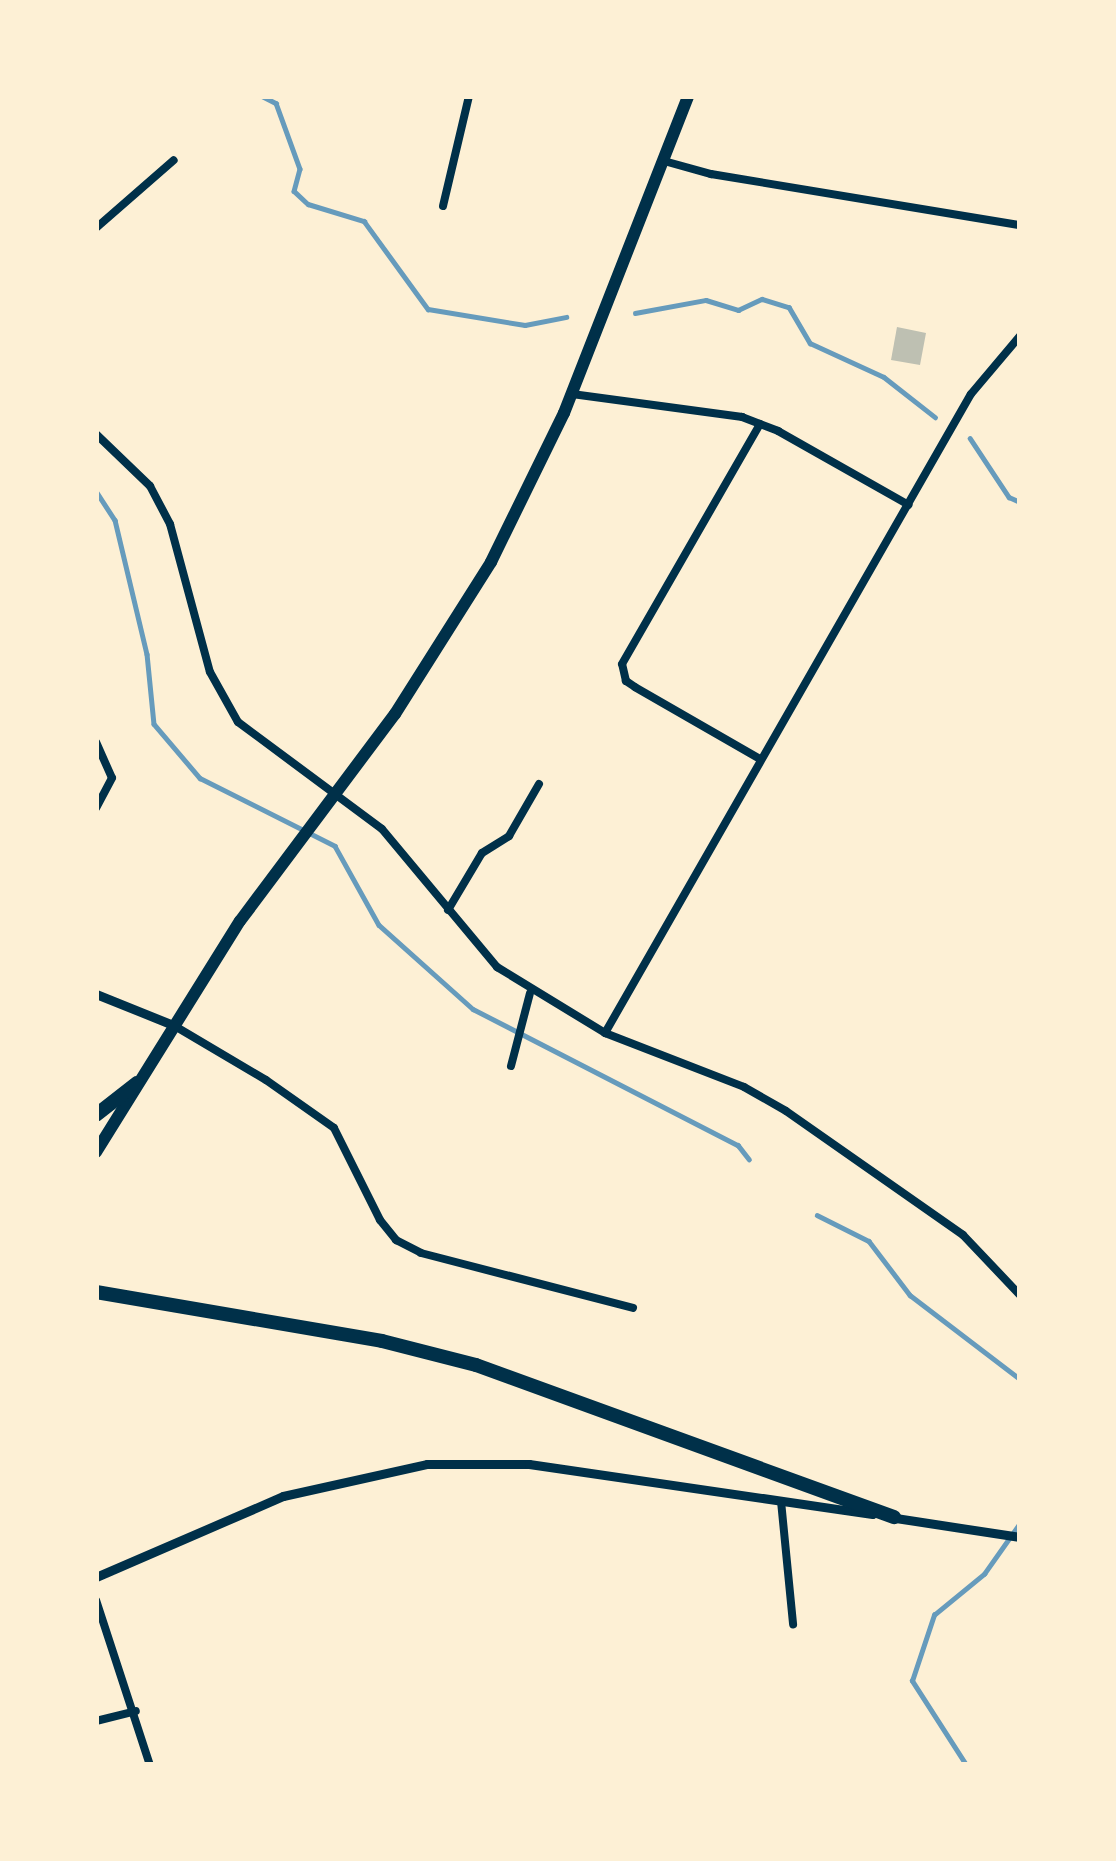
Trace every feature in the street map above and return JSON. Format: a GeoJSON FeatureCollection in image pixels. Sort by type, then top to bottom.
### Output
{"type":"FeatureCollection","features":[{"type":"Feature","properties":{"kind":"highway"},"geometry":{"type":"LineString","coordinates":[[96,1115],[137,1083]]}},
{"type":"Feature","properties":{"kind":"highway"},"geometry":{"type":"LineString","coordinates":[[96,1292],[382,1341],[476,1365],[894,1517]]}},
{"type":"Feature","properties":{"kind":"main road"},"geometry":{"type":"LineString","coordinates":[[96,1152],[173,1025],[455,624],[515,518],[572,394],[688,96]]}},
{"type":"Feature","properties":{"kind":"street"},"geometry":{"type":"LineString","coordinates":[[443,206],[468,100],[456,96]]}},
{"type":"Feature","properties":{"kind":"street"},"geometry":{"type":"LineString","coordinates":[[96,228],[174,160]]}},
{"type":"Feature","properties":{"kind":"street"},"geometry":{"type":"LineString","coordinates":[[662,160],[711,174],[1020,225]]}},
{"type":"Feature","properties":{"kind":"street"},"geometry":{"type":"LineString","coordinates":[[604,1033],[971,394],[1020,336]]}},
{"type":"Feature","properties":{"kind":"street"},"geometry":{"type":"LineString","coordinates":[[572,394],[724,412],[760,424],[909,505]]}},
{"type":"Feature","properties":{"kind":"street"},"geometry":{"type":"LineString","coordinates":[[760,424],[622,664],[626,681],[760,759]]}},
{"type":"Feature","properties":{"kind":"street"},"geometry":{"type":"LineString","coordinates":[[96,434],[150,486],[170,524],[201,643],[228,708],[259,741],[382,829],[497,968],[530,993],[604,1033],[744,1087],[786,1111],[963,1235],[1020,1295]]}},
{"type":"Feature","properties":{"kind":"street"},"geometry":{"type":"LineString","coordinates":[[96,742],[112,778],[96,808]]}},
{"type":"Feature","properties":{"kind":"street"},"geometry":{"type":"LineString","coordinates":[[448,910],[482,853],[509,836],[538,784]]}},
{"type":"Feature","properties":{"kind":"street"},"geometry":{"type":"LineString","coordinates":[[511,1066],[530,993]]}},
{"type":"Feature","properties":{"kind":"street"},"geometry":{"type":"LineString","coordinates":[[96,994],[173,1025],[266,1080],[334,1128],[380,1220],[396,1240],[421,1252],[633,1308]]}},
{"type":"Feature","properties":{"kind":"street"},"geometry":{"type":"LineString","coordinates":[[96,1577],[284,1496],[407,1466],[529,1464],[1020,1538]]}},
{"type":"Feature","properties":{"kind":"street"},"geometry":{"type":"LineString","coordinates":[[781,1501],[793,1624]]}},
{"type":"Feature","properties":{"kind":"street"},"geometry":{"type":"LineString","coordinates":[[96,1600],[151,1765]]}},
{"type":"Feature","properties":{"kind":"street"},"geometry":{"type":"LineString","coordinates":[[96,1721],[136,1711]]}},
{"type":"Feature","properties":{"kind":"building"},"geometry":{"type":"Polygon","coordinates":[[[897,327],[926,333],[920,365],[891,360],[897,327]]]}},
{"type":"Feature","properties":{"kind":"waterway"},"geometry":{"type":"LineString","coordinates":[[262,96],[276,103],[300,169],[294,191],[308,204],[364,221],[428,309],[525,325],[566,317]]}},
{"type":"Feature","properties":{"kind":"waterway"},"geometry":{"type":"LineString","coordinates":[[635,313],[706,300],[738,310],[762,299],[789,307],[810,343],[884,377],[935,417]]}},
{"type":"Feature","properties":{"kind":"waterway"},"geometry":{"type":"LineString","coordinates":[[970,438],[1009,497],[1020,502]]}},
{"type":"Feature","properties":{"kind":"waterway"},"geometry":{"type":"LineString","coordinates":[[96,491],[115,520],[147,654],[154,724],[200,778],[335,846],[379,925],[473,1009],[738,1145],[749,1159]]}},
{"type":"Feature","properties":{"kind":"waterway"},"geometry":{"type":"LineString","coordinates":[[817,1215],[869,1241],[910,1295],[1020,1379]]}},
{"type":"Feature","properties":{"kind":"waterway"},"geometry":{"type":"LineString","coordinates":[[966,1765],[912,1681],[934,1615],[984,1574],[1020,1523]]}}]}
